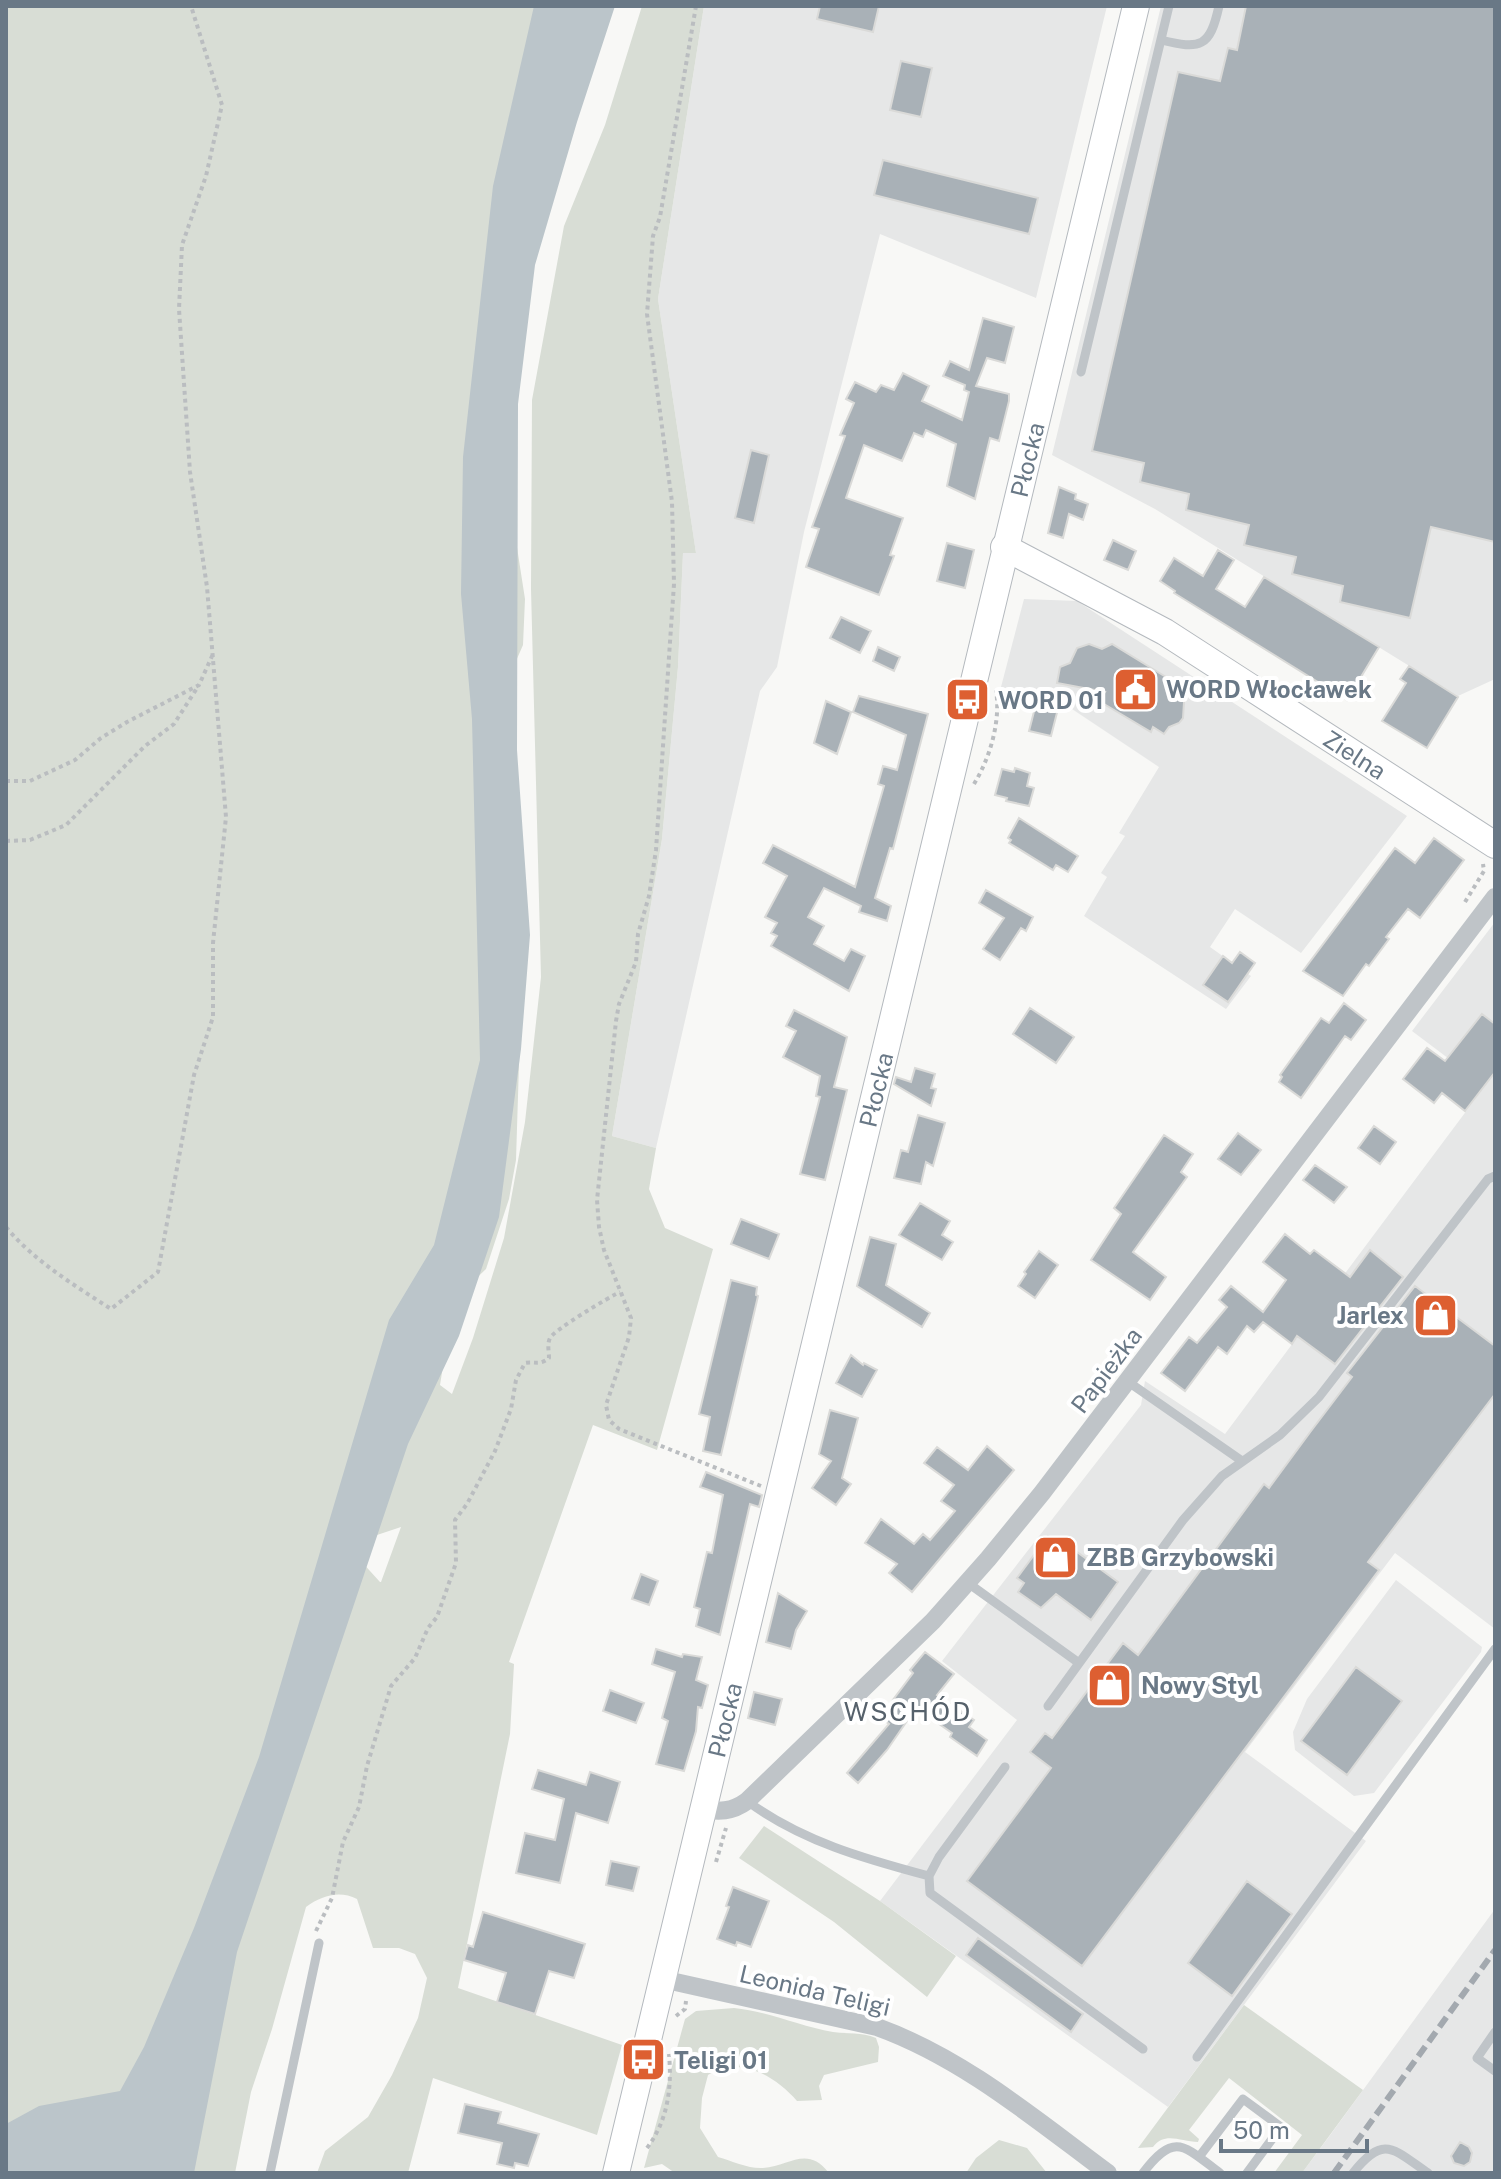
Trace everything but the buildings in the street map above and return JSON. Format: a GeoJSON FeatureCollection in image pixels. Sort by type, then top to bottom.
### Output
{"type":"FeatureCollection","features":[{"type":"Feature","properties":{"kind":"street","name":"Płocka"},"geometry":{"type":"LineString","coordinates":[[616,2173],[1136,6]]}},
{"type":"Feature","properties":{"kind":"street","name":"Zielna"},"geometry":{"type":"LineString","coordinates":[[1004,547],[1151,624],[1488,850]]}},
{"type":"Feature","properties":{"kind":"street","name":"Papieżka"},"geometry":{"type":"LineString","coordinates":[[747,1801],[933,1621],[1016,1526],[1495,897]]}},
{"type":"Feature","properties":{"kind":"street"},"geometry":{"type":"LineString","coordinates":[[701,1809],[723,1812],[740,1807],[747,1801]]}},
{"type":"Feature","properties":{"kind":"street","name":"Leonida Teligi"},"geometry":{"type":"LineString","coordinates":[[662,1979],[877,2027],[903,2036],[980,2080],[1108,2173]]}},
{"type":"Feature","properties":{"kind":"lane"},"geometry":{"type":"LineString","coordinates":[[1081,372],[1169,6]]}},
{"type":"Feature","properties":{"kind":"lane"},"geometry":{"type":"LineString","coordinates":[[1161,40],[1188,47],[1203,44],[1214,30],[1219,6]]}},
{"type":"Feature","properties":{"kind":"lane"},"geometry":{"type":"LineString","coordinates":[[1048,1706],[1183,1520],[1222,1476],[1280,1435],[1319,1397],[1488,1179],[1495,1176]]}},
{"type":"Feature","properties":{"kind":"lane"},"geometry":{"type":"LineString","coordinates":[[1127,1381],[1242,1461]]}},
{"type":"Feature","properties":{"kind":"lane"},"geometry":{"type":"LineString","coordinates":[[968,1583],[1079,1663]]}},
{"type":"Feature","properties":{"kind":"lane"},"geometry":{"type":"LineString","coordinates":[[1197,2057],[1495,1649]]}},
{"type":"Feature","properties":{"kind":"lane"},"geometry":{"type":"LineString","coordinates":[[1005,1767],[939,1857],[929,1876],[930,1893],[1143,2049]]}},
{"type":"Feature","properties":{"kind":"lane"},"geometry":{"type":"LineString","coordinates":[[747,1801],[811,1839],[875,1862],[929,1876]]}},
{"type":"Feature","properties":{"kind":"lane"},"geometry":{"type":"LineString","coordinates":[[270,2173],[316,1942]]}},
{"type":"Feature","properties":{"kind":"lane"},"geometry":{"type":"LineString","coordinates":[[1495,2032],[1477,2058],[1495,2071]]}},
{"type":"Feature","properties":{"kind":"lane"},"geometry":{"type":"LineString","coordinates":[[1199,2157],[1243,2099],[1281,2127],[1247,2173]]}},
{"type":"Feature","properties":{"kind":"lane"},"geometry":{"type":"LineString","coordinates":[[1143,2173],[1164,2149],[1183,2148],[1220,2173]]}},
{"type":"Feature","properties":{"kind":"lane"},"geometry":{"type":"LineString","coordinates":[[1353,2173],[1367,2154],[1387,2148],[1428,2173]]}},
{"type":"Feature","properties":{"kind":"path"},"geometry":{"type":"LineString","coordinates":[[6,1227],[60,1276],[111,1309],[158,1272],[194,1075],[213,1017],[213,943],[226,817],[213,652],[190,472],[179,309],[182,245],[206,176],[222,105],[191,6]]}},
{"type":"Feature","properties":{"kind":"path"},"geometry":{"type":"LineString","coordinates":[[696,6],[660,217],[653,236],[647,314],[672,502],[674,584],[656,850],[649,896],[638,934],[636,962],[619,1004],[616,1021],[598,1182],[599,1227],[607,1260],[629,1310],[631,1327],[607,1395],[606,1413],[613,1425],[759,1486],[779,1490]]}},
{"type":"Feature","properties":{"kind":"path"},"geometry":{"type":"LineString","coordinates":[[6,841],[30,840],[66,825],[145,746],[174,724],[199,685],[213,652]]}},
{"type":"Feature","properties":{"kind":"path"},"geometry":{"type":"LineString","coordinates":[[6,781],[30,781],[63,766],[127,722],[199,685]]}},
{"type":"Feature","properties":{"kind":"path"},"geometry":{"type":"LineString","coordinates":[[1461,910],[1484,871],[1488,850]]}},
{"type":"Feature","properties":{"kind":"path"},"geometry":{"type":"LineString","coordinates":[[316,1942],[332,1898],[343,1842],[359,1807],[367,1766],[391,1686],[415,1658],[428,1628],[437,1617],[457,1558],[455,1520],[495,1451],[511,1409],[520,1369],[525,1363],[537,1365],[549,1358],[552,1334],[587,1313],[597,1303],[620,1292]]}},
{"type":"Feature","properties":{"kind":"shaded area"},"geometry":{"type":"Polygon","coordinates":[[[6,6],[604,6],[540,193],[517,352],[516,541],[525,599],[523,645],[509,677],[521,1000],[516,1160],[509,1199],[486,1269],[460,1294],[440,1385],[452,1394],[504,1238],[525,1122],[541,977],[531,589],[532,400],[564,226],[605,125],[642,6],[704,6],[658,299],[696,553],[683,553],[678,667],[662,839],[612,1136],[656,1148],[649,1189],[665,1228],[713,1249],[657,1450],[593,1425],[509,1662],[514,1664],[510,1734],[458,1988],[622,2045],[597,2135],[433,2078],[408,2173],[317,2173],[325,2151],[368,2117],[392,2075],[418,2018],[427,1978],[415,1954],[399,1948],[373,1948],[357,1899],[338,1894],[318,1899],[306,1907],[251,2092],[235,2173],[6,2173],[6,6]],[[401,1527],[371,1537],[360,1560],[381,1582],[401,1527]]]}},
{"type":"Feature","properties":{"kind":"shaded area"},"geometry":{"type":"Polygon","coordinates":[[[534,6],[615,6],[535,265],[518,404],[517,750],[530,935],[521,1049],[499,1217],[459,1336],[408,1444],[237,1952],[194,2173],[6,2173],[6,2124],[39,2106],[120,2091],[144,2047],[194,1928],[259,1757],[389,1320],[434,1245],[480,1060],[472,719],[461,594],[463,457],[493,186],[534,6]]]}},
{"type":"Feature","properties":{"kind":"shaded area"},"geometry":{"type":"Polygon","coordinates":[[[704,6],[1107,6],[1036,298],[880,234],[804,532],[777,667],[760,691],[656,1148],[612,1136],[662,839],[678,667],[683,553],[696,553],[658,299],[704,6]]]}},
{"type":"Feature","properties":{"kind":"shaded area"},"geometry":{"type":"Polygon","coordinates":[[[1161,6],[1495,6],[1495,679],[1458,696],[1155,509],[1052,455],[1161,6]]]}},
{"type":"Feature","properties":{"kind":"shaded area"},"geometry":{"type":"Polygon","coordinates":[[[1024,599],[1077,601],[1407,816],[1301,953],[1235,909],[1210,947],[1251,976],[1226,1009],[1084,916],[1107,877],[1101,873],[1125,836],[1119,833],[1159,767],[1060,701],[1001,687],[1024,599]]]}},
{"type":"Feature","properties":{"kind":"shaded area"},"geometry":{"type":"Polygon","coordinates":[[[1495,922],[1495,1629],[1395,1553],[1245,1752],[1366,1841],[1168,2107],[880,1901],[1017,1720],[942,1661],[1141,1405],[1145,1381],[1225,1434],[1485,1086],[1412,1031],[1495,922]]]}},
{"type":"Feature","properties":{"kind":"shaded area"},"geometry":{"type":"Polygon","coordinates":[[[1396,1580],[1482,1647],[1374,1793],[1354,1796],[1295,1750],[1293,1732],[1307,1699],[1396,1580]]]}},
{"type":"Feature","properties":{"kind":"shaded area"},"geometry":{"type":"Polygon","coordinates":[[[764,1826],[880,1901],[956,1956],[927,1997],[834,1922],[739,1858],[764,1826]]]}},
{"type":"Feature","properties":{"kind":"shaded area"},"geometry":{"type":"Polygon","coordinates":[[[1495,1909],[1495,2173],[1302,2173],[1331,2134],[1495,1909]]]}},
{"type":"Feature","properties":{"kind":"shaded area"},"geometry":{"type":"Polygon","coordinates":[[[1244,2005],[1363,2090],[1302,2173],[1274,2173],[1302,2135],[1229,2078],[1189,2130],[1199,2139],[1198,2142],[1168,2138],[1153,2147],[1138,2148],[1244,2005]]]}},
{"type":"Feature","properties":{"kind":"shaded area"},"geometry":{"type":"Polygon","coordinates":[[[734,2008],[833,2032],[876,2038],[878,2062],[824,2075],[819,2086],[822,2100],[797,2101],[768,2077],[744,2068],[720,2069],[708,2075],[702,2098],[700,2128],[718,2157],[758,2168],[798,2159],[813,2160],[829,2173],[675,2173],[662,2164],[644,2168],[685,2019],[696,2011],[734,2008]]]}},
{"type":"Feature","properties":{"kind":"shaded area"},"geometry":{"type":"Polygon","coordinates":[[[999,2140],[1027,2148],[1047,2173],[966,2173],[976,2158],[999,2140]]]}},
{"type":"Feature","properties":{"kind":"railway"},"geometry":{"type":"LineString","coordinates":[[1334,2173],[1495,1950]]}},
{"type":"Feature","properties":{"kind":"place","name":"WORD Włocławek"},"geometry":{"type":"Point","coordinates":[1135,689]}},
{"type":"Feature","properties":{"kind":"place","name":"WORD 01"},"geometry":{"type":"Point","coordinates":[967,700]}},
{"type":"Feature","properties":{"kind":"place","name":"Jarlex"},"geometry":{"type":"Point","coordinates":[1435,1315]}},
{"type":"Feature","properties":{"kind":"place","name":"ZBB Grzybowski"},"geometry":{"type":"Point","coordinates":[1055,1557]}},
{"type":"Feature","properties":{"kind":"place","name":"Nowy Styl"},"geometry":{"type":"Point","coordinates":[1110,1685]}},
{"type":"Feature","properties":{"kind":"place","name":"Teligi 01"},"geometry":{"type":"Point","coordinates":[643,2060]}},
{"type":"Feature","properties":{"kind":"district","name":"WSCHÓD"},"geometry":{"type":"Point","coordinates":[908,1711]}}]}
